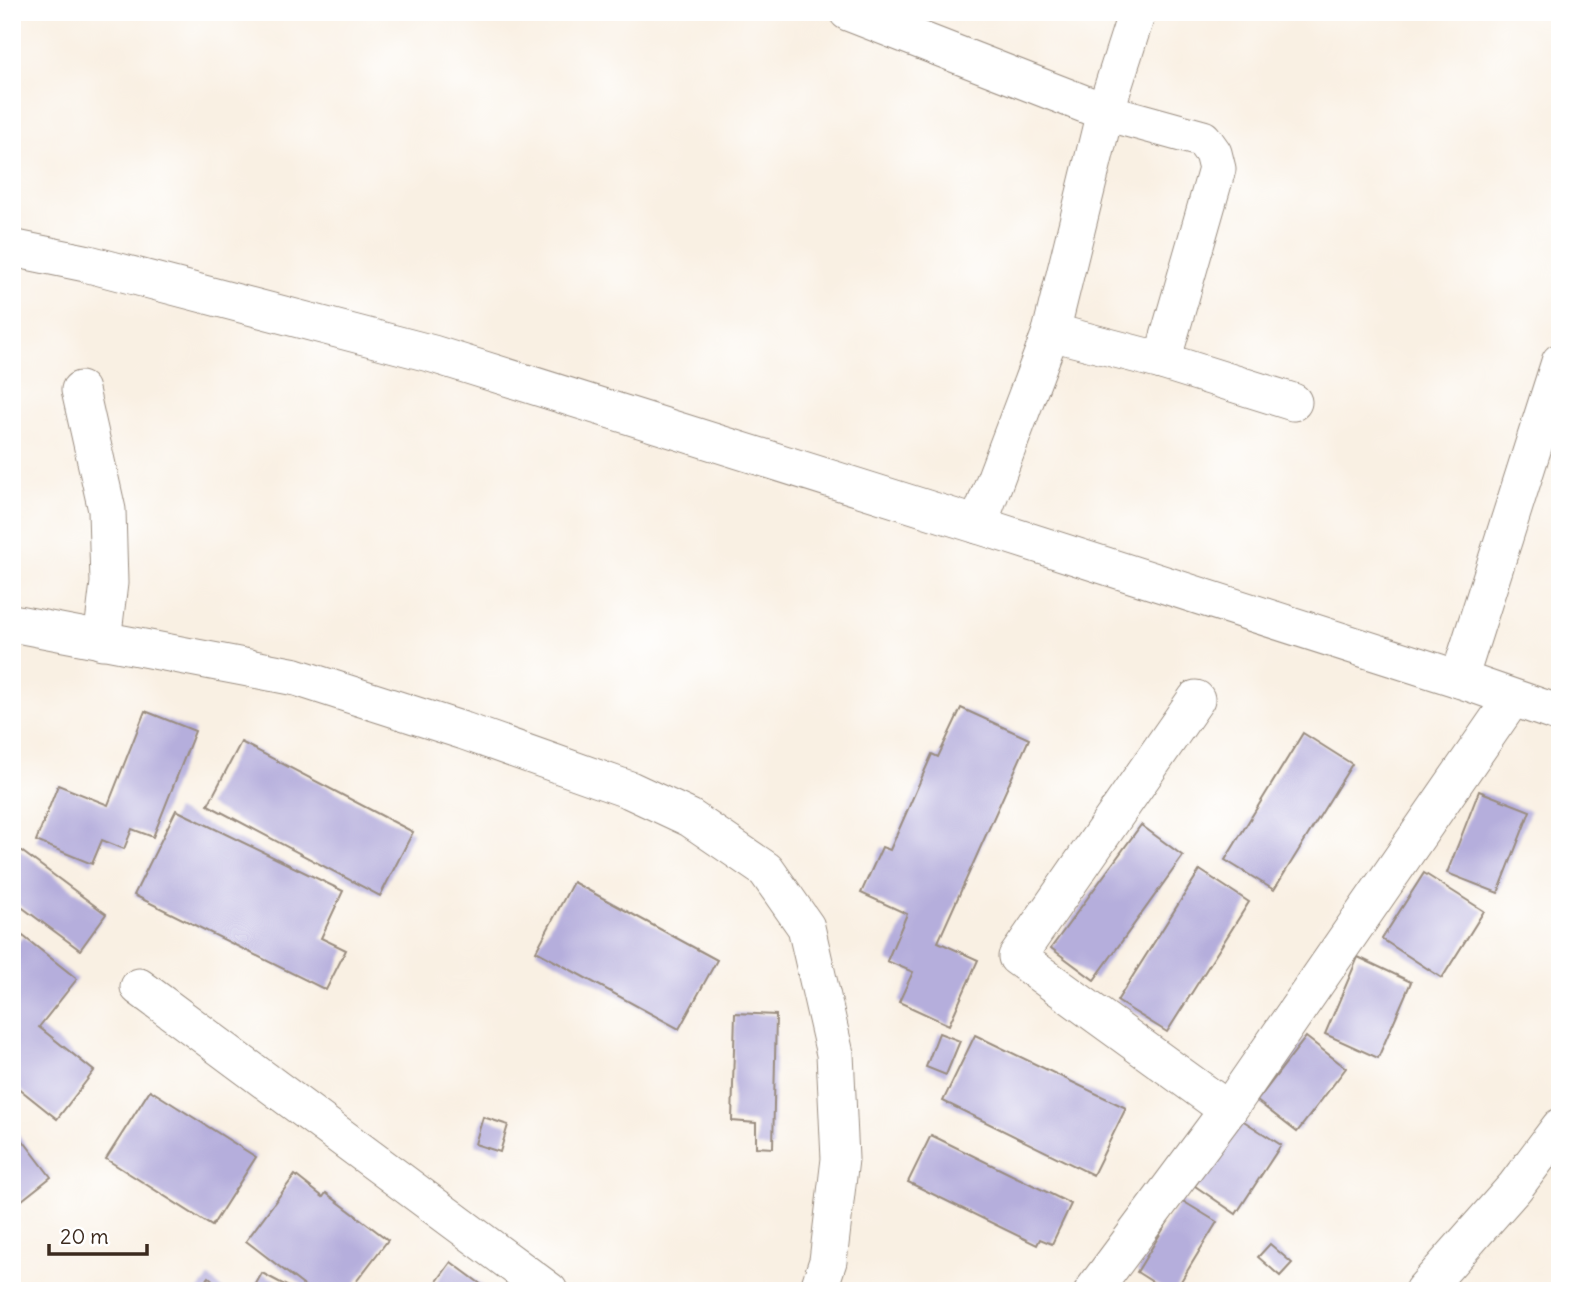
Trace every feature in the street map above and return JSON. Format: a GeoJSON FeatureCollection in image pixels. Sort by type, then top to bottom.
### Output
{"type":"FeatureCollection","features":[{"type":"Feature","properties":{"kind":"street"},"geometry":{"type":"LineString","coordinates":[[848,12],[1105,112],[1203,139],[1213,153],[1217,169],[1162,362]]}},
{"type":"Feature","properties":{"kind":"street"},"geometry":{"type":"LineString","coordinates":[[978,525],[1051,332],[1105,112],[1137,12]]}},
{"type":"Feature","properties":{"kind":"street"},"geometry":{"type":"LineString","coordinates":[[12,248],[85,263],[433,354],[978,525],[1560,714]]}},
{"type":"Feature","properties":{"kind":"street"},"geometry":{"type":"LineString","coordinates":[[1051,332],[1293,402]]}},
{"type":"Feature","properties":{"kind":"street"},"geometry":{"type":"LineString","coordinates":[[1459,679],[1560,362]]}},
{"type":"Feature","properties":{"kind":"street"},"geometry":{"type":"LineString","coordinates":[[80,390],[107,510],[109,583],[102,641]]}},
{"type":"Feature","properties":{"kind":"street"},"geometry":{"type":"LineString","coordinates":[[12,623],[296,677],[464,731],[630,790],[690,818],[766,870],[806,928],[835,1054],[840,1159],[828,1261],[818,1291]]}},
{"type":"Feature","properties":{"kind":"street"},"geometry":{"type":"LineString","coordinates":[[1196,699],[1017,957],[1228,1110]]}},
{"type":"Feature","properties":{"kind":"street"},"geometry":{"type":"LineString","coordinates":[[1093,1291],[1228,1110],[1512,699]]}},
{"type":"Feature","properties":{"kind":"street"},"geometry":{"type":"LineString","coordinates":[[139,987],[549,1291]]}},
{"type":"Feature","properties":{"kind":"street"},"geometry":{"type":"LineString","coordinates":[[1423,1291],[1515,1187],[1560,1127]]}},
{"type":"Feature","properties":{"kind":"building"},"geometry":{"type":"Polygon","coordinates":[[[961,708],[1029,739],[938,942],[978,960],[949,1025],[899,1002],[913,972],[887,961],[907,914],[861,893],[882,847],[890,850],[932,754],[938,757],[961,708]]]}},
{"type":"Feature","properties":{"kind":"building"},"geometry":{"type":"Polygon","coordinates":[[[145,711],[195,731],[153,837],[132,829],[124,849],[102,840],[92,864],[36,841],[58,785],[108,805],[145,711]]]}},
{"type":"Feature","properties":{"kind":"building"},"geometry":{"type":"Polygon","coordinates":[[[1303,733],[1352,764],[1274,890],[1225,860],[1303,733]]]}},
{"type":"Feature","properties":{"kind":"building"},"geometry":{"type":"Polygon","coordinates":[[[241,742],[413,832],[380,896],[208,805],[241,742]]]}},
{"type":"Feature","properties":{"kind":"building"},"geometry":{"type":"Polygon","coordinates":[[[1479,791],[1530,811],[1498,893],[1447,873],[1479,791]]]}},
{"type":"Feature","properties":{"kind":"building"},"geometry":{"type":"Polygon","coordinates":[[[176,810],[343,891],[321,938],[346,950],[326,990],[134,895],[176,810]]]}},
{"type":"Feature","properties":{"kind":"building"},"geometry":{"type":"Polygon","coordinates":[[[1141,825],[1183,856],[1094,980],[1051,948],[1141,825]]]}},
{"type":"Feature","properties":{"kind":"building"},"geometry":{"type":"Polygon","coordinates":[[[12,844],[106,914],[80,950],[12,900],[12,844]]]}},
{"type":"Feature","properties":{"kind":"building"},"geometry":{"type":"Polygon","coordinates":[[[1200,870],[1249,902],[1167,1032],[1117,1001],[1200,870]]]}},
{"type":"Feature","properties":{"kind":"building"},"geometry":{"type":"Polygon","coordinates":[[[1424,873],[1484,911],[1442,978],[1382,939],[1424,873]]]}},
{"type":"Feature","properties":{"kind":"building"},"geometry":{"type":"Polygon","coordinates":[[[573,882],[717,960],[679,1029],[536,951],[573,882]]]}},
{"type":"Feature","properties":{"kind":"building"},"geometry":{"type":"Polygon","coordinates":[[[23,936],[77,979],[39,1027],[94,1071],[57,1119],[12,1083],[12,950],[23,936]]]}},
{"type":"Feature","properties":{"kind":"building"},"geometry":{"type":"Polygon","coordinates":[[[1358,957],[1411,982],[1378,1058],[1325,1034],[1358,957]]]}},
{"type":"Feature","properties":{"kind":"building"},"geometry":{"type":"Polygon","coordinates":[[[735,1013],[776,1015],[773,1148],[756,1147],[756,1123],[732,1121],[735,1013]]]}},
{"type":"Feature","properties":{"kind":"building"},"geometry":{"type":"Polygon","coordinates":[[[939,1033],[960,1041],[946,1075],[926,1067],[939,1033]]]}},
{"type":"Feature","properties":{"kind":"building"},"geometry":{"type":"Polygon","coordinates":[[[975,1035],[1126,1108],[1093,1175],[943,1101],[975,1035]]]}},
{"type":"Feature","properties":{"kind":"building"},"geometry":{"type":"Polygon","coordinates":[[[1306,1037],[1346,1068],[1297,1132],[1257,1101],[1306,1037]]]}},
{"type":"Feature","properties":{"kind":"building"},"geometry":{"type":"Polygon","coordinates":[[[150,1090],[256,1157],[212,1226],[106,1159],[150,1090]]]}},
{"type":"Feature","properties":{"kind":"building"},"geometry":{"type":"Polygon","coordinates":[[[483,1117],[508,1125],[500,1152],[475,1144],[483,1117]]]}},
{"type":"Feature","properties":{"kind":"building"},"geometry":{"type":"Polygon","coordinates":[[[1239,1118],[1281,1145],[1236,1214],[1195,1186],[1239,1118]]]}},
{"type":"Feature","properties":{"kind":"building"},"geometry":{"type":"Polygon","coordinates":[[[12,1126],[51,1177],[12,1208],[12,1126]]]}},
{"type":"Feature","properties":{"kind":"building"},"geometry":{"type":"Polygon","coordinates":[[[931,1135],[1071,1204],[1052,1244],[1040,1239],[1037,1245],[908,1182],[931,1135]]]}},
{"type":"Feature","properties":{"kind":"building"},"geometry":{"type":"Polygon","coordinates":[[[295,1175],[323,1197],[326,1193],[388,1240],[349,1291],[311,1291],[246,1241],[295,1175]]]}},
{"type":"Feature","properties":{"kind":"building"},"geometry":{"type":"Polygon","coordinates":[[[1181,1200],[1217,1222],[1175,1291],[1167,1291],[1137,1272],[1181,1200]]]}},
{"type":"Feature","properties":{"kind":"building"},"geometry":{"type":"Polygon","coordinates":[[[1270,1244],[1292,1263],[1280,1276],[1258,1257],[1270,1244]]]}},
{"type":"Feature","properties":{"kind":"building"},"geometry":{"type":"Polygon","coordinates":[[[451,1262],[490,1291],[430,1291],[451,1262]]]}},
{"type":"Feature","properties":{"kind":"building"},"geometry":{"type":"Polygon","coordinates":[[[262,1273],[296,1291],[252,1291],[262,1273]]]}},
{"type":"Feature","properties":{"kind":"building"},"geometry":{"type":"Polygon","coordinates":[[[209,1277],[225,1291],[198,1291],[209,1277]]]}}]}
